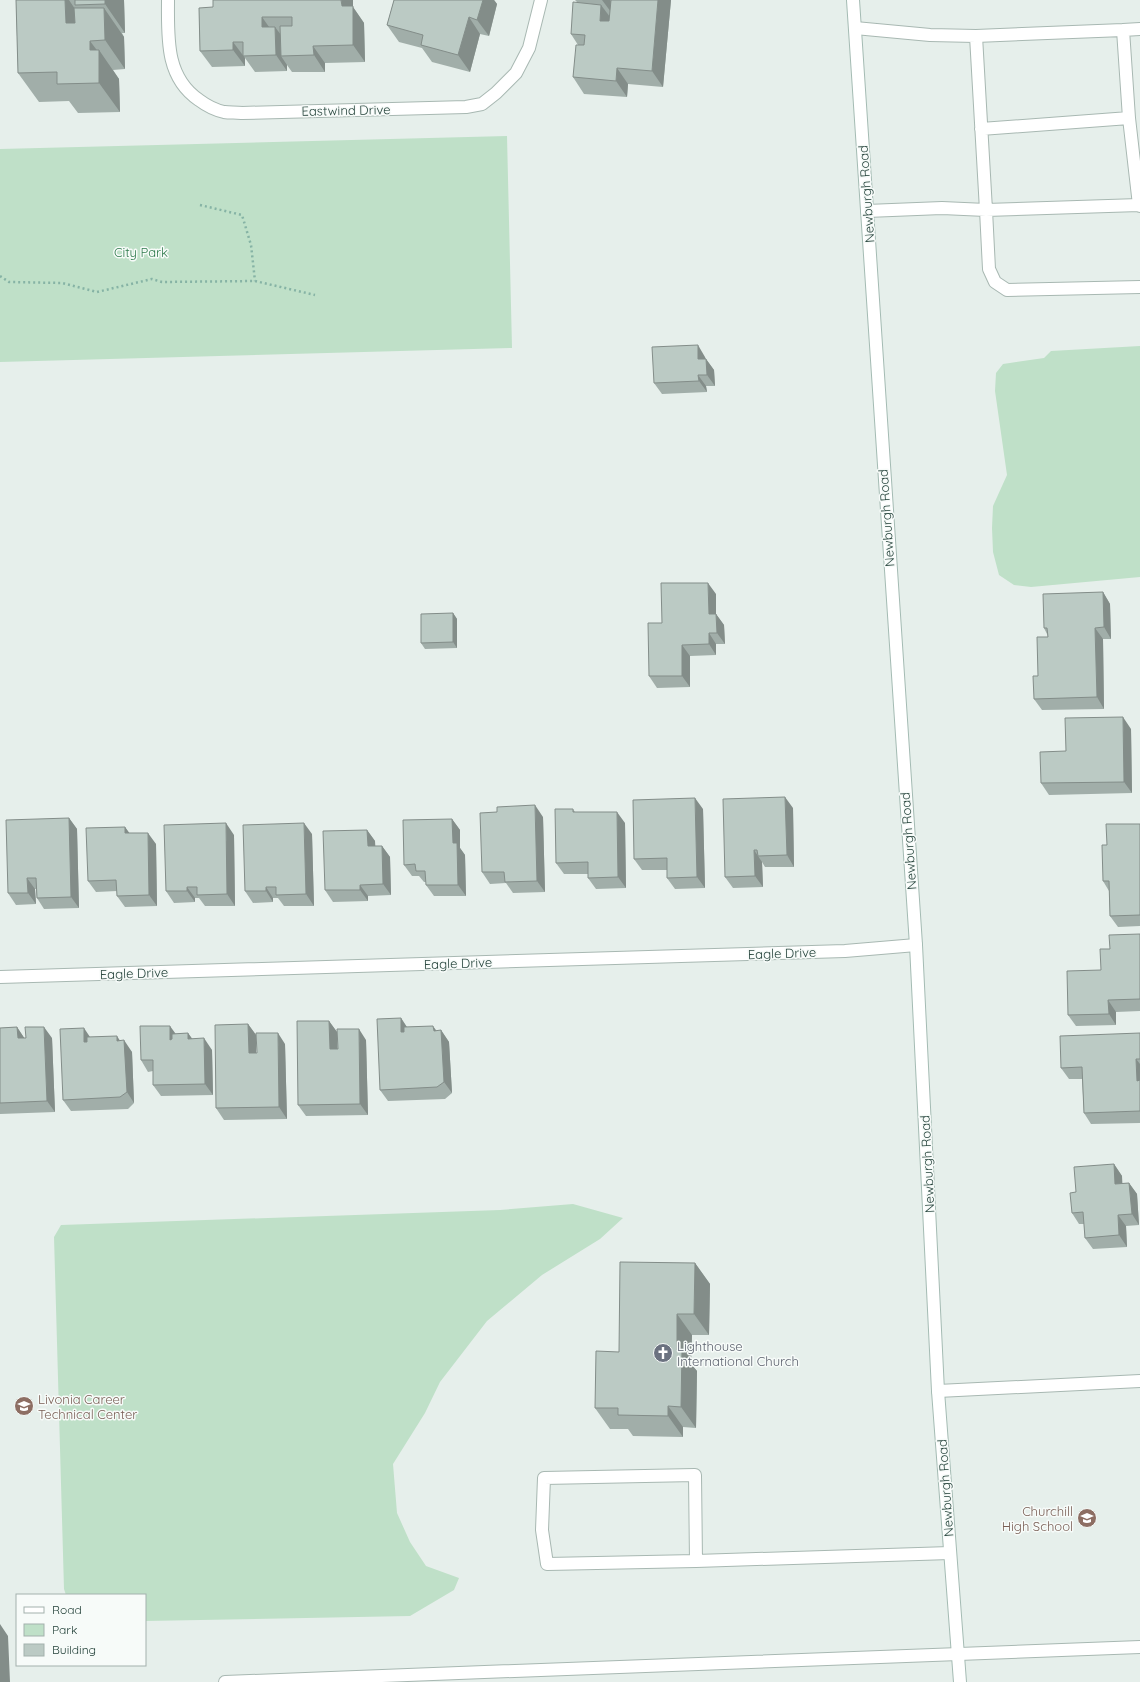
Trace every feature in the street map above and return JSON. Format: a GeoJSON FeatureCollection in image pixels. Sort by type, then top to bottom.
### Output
{"type":"FeatureCollection","features":[{"type":"Feature","properties":{"kind":"main road","name":"Eastwind Drive"},"geometry":{"type":"LineString","coordinates":[[168,0],[168,38],[170,52],[173,65],[182,84],[193,96],[208,107],[224,112],[242,113],[466,107],[482,104],[496,93],[516,73],[529,48],[541,0]]}},
{"type":"Feature","properties":{"kind":"main road","name":"Newburgh Road"},"geometry":{"type":"LineString","coordinates":[[853,0],[916,946],[938,1391],[960,1682]]}},
{"type":"Feature","properties":{"kind":"main road"},"geometry":{"type":"LineString","coordinates":[[855,28],[930,35],[976,36],[1140,29]]}},
{"type":"Feature","properties":{"kind":"main road"},"geometry":{"type":"LineString","coordinates":[[867,211],[942,208],[986,210],[1139,205],[1123,30]]}},
{"type":"Feature","properties":{"kind":"main road"},"geometry":{"type":"LineString","coordinates":[[976,36],[989,269],[995,282],[1007,290],[1140,287]]}},
{"type":"Feature","properties":{"kind":"main road"},"geometry":{"type":"LineString","coordinates":[[981,129],[1130,118]]}},
{"type":"Feature","properties":{"kind":"main road","name":"Eagle Drive"},"geometry":{"type":"LineString","coordinates":[[0,977],[845,951],[916,946]]}},
{"type":"Feature","properties":{"kind":"main road"},"geometry":{"type":"LineString","coordinates":[[938,1391],[1140,1381]]}},
{"type":"Feature","properties":{"kind":"main road"},"geometry":{"type":"LineString","coordinates":[[696,1561],[695,1475],[544,1478],[542,1530],[548,1564],[696,1561],[950,1553]]}},
{"type":"Feature","properties":{"kind":"main road"},"geometry":{"type":"LineString","coordinates":[[225,1682],[390,1679],[1140,1647]]}},
{"type":"Feature","properties":{"kind":"path"},"geometry":{"type":"LineString","coordinates":[[200,205],[242,215],[252,245],[255,281]]}},
{"type":"Feature","properties":{"kind":"path"},"geometry":{"type":"LineString","coordinates":[[0,276],[9,282],[62,283],[97,292],[152,279],[162,282],[255,281],[315,295]]}},
{"type":"Feature","properties":{"kind":"green space","name":"City Park"},"geometry":{"type":"Polygon","coordinates":[[[507,136],[512,348],[0,362],[0,149],[507,136]]]}},
{"type":"Feature","properties":{"kind":"green space"},"geometry":{"type":"Polygon","coordinates":[[[1140,346],[1140,577],[1031,587],[1014,585],[999,575],[993,552],[993,506],[1007,475],[995,391],[996,373],[1003,364],[1044,358],[1051,351],[1140,346]]]}},
{"type":"Feature","properties":{"kind":"green space"},"geometry":{"type":"Polygon","coordinates":[[[573,1204],[623,1218],[600,1239],[542,1275],[487,1321],[440,1382],[425,1413],[393,1464],[397,1513],[410,1542],[426,1566],[459,1578],[454,1590],[410,1616],[146,1621],[146,1594],[66,1594],[64,1589],[54,1237],[61,1225],[500,1210],[573,1204]]]}},
{"type":"Feature","properties":{"kind":"building"},"geometry":{"type":"Polygon","coordinates":[[[16,0],[65,0],[66,23],[75,23],[74,8],[104,8],[105,40],[90,41],[90,50],[99,50],[99,83],[57,84],[57,72],[18,73],[16,0]]]}},
{"type":"Feature","properties":{"kind":"building"},"geometry":{"type":"Polygon","coordinates":[[[75,0],[105,0],[105,4],[75,5],[75,0]]]}},
{"type":"Feature","properties":{"kind":"building"},"geometry":{"type":"Polygon","coordinates":[[[213,0],[341,0],[342,6],[353,6],[353,45],[313,46],[314,55],[281,56],[280,26],[292,26],[292,17],[262,17],[262,27],[275,27],[276,55],[243,56],[243,42],[233,42],[233,50],[200,51],[199,8],[213,7],[213,0]]]}},
{"type":"Feature","properties":{"kind":"building"},"geometry":{"type":"Polygon","coordinates":[[[394,0],[483,0],[477,20],[469,17],[458,55],[421,45],[423,35],[387,25],[394,0]]]}},
{"type":"Feature","properties":{"kind":"building"},"geometry":{"type":"Polygon","coordinates":[[[611,0],[658,0],[652,71],[617,68],[616,81],[573,77],[576,45],[584,45],[585,35],[571,34],[573,2],[601,5],[600,21],[609,21],[611,0]]]}},
{"type":"Feature","properties":{"kind":"building"},"geometry":{"type":"Polygon","coordinates":[[[698,345],[698,359],[706,359],[707,375],[698,375],[699,381],[654,383],[652,347],[698,345]]]}},
{"type":"Feature","properties":{"kind":"building"},"geometry":{"type":"Polygon","coordinates":[[[661,583],[708,583],[709,614],[716,614],[717,633],[709,633],[709,644],[682,645],[682,676],[649,676],[648,623],[662,623],[661,583]]]}},
{"type":"Feature","properties":{"kind":"building"},"geometry":{"type":"Polygon","coordinates":[[[1103,592],[1104,627],[1095,628],[1097,697],[1034,699],[1033,676],[1038,676],[1037,637],[1048,637],[1047,628],[1044,628],[1043,594],[1103,592]]]}},
{"type":"Feature","properties":{"kind":"building"},"geometry":{"type":"Polygon","coordinates":[[[453,613],[453,642],[421,643],[421,614],[453,613]]]}},
{"type":"Feature","properties":{"kind":"building"},"geometry":{"type":"Polygon","coordinates":[[[1123,717],[1124,782],[1041,783],[1040,752],[1066,751],[1065,718],[1123,717]]]}},
{"type":"Feature","properties":{"kind":"building"},"geometry":{"type":"Polygon","coordinates":[[[785,797],[787,855],[758,856],[757,850],[754,850],[755,876],[725,877],[723,799],[785,797]]]}},
{"type":"Feature","properties":{"kind":"building"},"geometry":{"type":"Polygon","coordinates":[[[695,798],[697,877],[667,878],[667,858],[634,859],[633,800],[695,798]]]}},
{"type":"Feature","properties":{"kind":"building"},"geometry":{"type":"Polygon","coordinates":[[[535,805],[537,881],[505,882],[504,872],[482,872],[480,813],[497,812],[497,807],[535,805]]]}},
{"type":"Feature","properties":{"kind":"building"},"geometry":{"type":"Polygon","coordinates":[[[555,809],[573,809],[573,812],[617,812],[618,877],[588,878],[588,862],[556,863],[555,809]]]}},
{"type":"Feature","properties":{"kind":"building"},"geometry":{"type":"Polygon","coordinates":[[[69,818],[71,897],[37,898],[36,878],[27,878],[28,893],[8,893],[6,820],[69,818]]]}},
{"type":"Feature","properties":{"kind":"building"},"geometry":{"type":"Polygon","coordinates":[[[452,819],[453,843],[457,843],[458,885],[426,885],[425,871],[416,871],[415,864],[404,865],[403,820],[452,819]]]}},
{"type":"Feature","properties":{"kind":"building"},"geometry":{"type":"Polygon","coordinates":[[[226,823],[227,894],[197,895],[197,887],[187,887],[187,891],[166,891],[164,825],[226,823]]]}},
{"type":"Feature","properties":{"kind":"building"},"geometry":{"type":"Polygon","coordinates":[[[304,823],[306,894],[276,895],[276,887],[266,887],[266,891],[245,891],[243,825],[304,823]]]}},
{"type":"Feature","properties":{"kind":"building"},"geometry":{"type":"Polygon","coordinates":[[[1106,824],[1140,824],[1140,915],[1110,916],[1109,881],[1103,881],[1102,845],[1107,845],[1106,824]]]}},
{"type":"Feature","properties":{"kind":"building"},"geometry":{"type":"Polygon","coordinates":[[[125,827],[125,833],[148,833],[149,895],[117,896],[116,880],[88,881],[86,828],[125,827]]]}},
{"type":"Feature","properties":{"kind":"building"},"geometry":{"type":"Polygon","coordinates":[[[367,830],[368,846],[382,846],[383,884],[360,885],[360,890],[325,890],[323,831],[367,830]]]}},
{"type":"Feature","properties":{"kind":"building"},"geometry":{"type":"Polygon","coordinates":[[[1140,934],[1140,999],[1108,1000],[1109,1014],[1068,1015],[1067,971],[1101,970],[1100,949],[1110,949],[1109,935],[1140,934]]]}},
{"type":"Feature","properties":{"kind":"building"},"geometry":{"type":"Polygon","coordinates":[[[401,1018],[401,1032],[404,1032],[404,1027],[433,1026],[434,1031],[441,1030],[444,1082],[437,1087],[380,1090],[377,1019],[401,1018]]]}},
{"type":"Feature","properties":{"kind":"building"},"geometry":{"type":"Polygon","coordinates":[[[297,1021],[329,1021],[330,1049],[338,1049],[337,1029],[359,1029],[360,1104],[298,1105],[297,1021]]]}},
{"type":"Feature","properties":{"kind":"building"},"geometry":{"type":"Polygon","coordinates":[[[248,1024],[249,1053],[257,1053],[256,1033],[278,1033],[279,1107],[216,1108],[215,1025],[248,1024]]]}},
{"type":"Feature","properties":{"kind":"building"},"geometry":{"type":"Polygon","coordinates":[[[140,1026],[170,1026],[170,1040],[172,1039],[172,1034],[188,1033],[188,1039],[204,1038],[205,1084],[153,1085],[153,1060],[141,1060],[140,1026]]]}},
{"type":"Feature","properties":{"kind":"building"},"geometry":{"type":"Polygon","coordinates":[[[17,1027],[18,1038],[26,1038],[25,1027],[44,1027],[47,1101],[0,1103],[0,1028],[17,1027]]]}},
{"type":"Feature","properties":{"kind":"building"},"geometry":{"type":"Polygon","coordinates":[[[84,1028],[84,1042],[87,1042],[87,1037],[117,1036],[117,1041],[124,1040],[127,1092],[120,1097],[63,1100],[60,1029],[84,1028]]]}},
{"type":"Feature","properties":{"kind":"building"},"geometry":{"type":"Polygon","coordinates":[[[1140,1033],[1140,1059],[1136,1059],[1137,1081],[1140,1080],[1140,1111],[1084,1113],[1082,1067],[1061,1068],[1060,1036],[1140,1033]]]}},
{"type":"Feature","properties":{"kind":"building"},"geometry":{"type":"Polygon","coordinates":[[[1114,1164],[1115,1184],[1129,1183],[1132,1214],[1118,1215],[1119,1235],[1085,1238],[1083,1212],[1072,1213],[1070,1193],[1076,1192],[1074,1167],[1114,1164]]]}},
{"type":"Feature","properties":{"kind":"building","name":"Lighthouse International Church"},"geometry":{"type":"Polygon","coordinates":[[[620,1262],[695,1263],[694,1314],[677,1314],[677,1350],[682,1350],[681,1407],[668,1406],[668,1416],[618,1415],[618,1408],[595,1408],[596,1351],[619,1352],[620,1262]]]}},
{"type":"Feature","properties":{"kind":"place","name":"Lighthouse International Church"},"geometry":{"type":"Point","coordinates":[663,1353]}},
{"type":"Feature","properties":{"kind":"place","name":"Livonia Career Technical Center"},"geometry":{"type":"Point","coordinates":[24,1406]}},
{"type":"Feature","properties":{"kind":"place","name":"Churchill High School"},"geometry":{"type":"Point","coordinates":[1087,1518]}}]}
